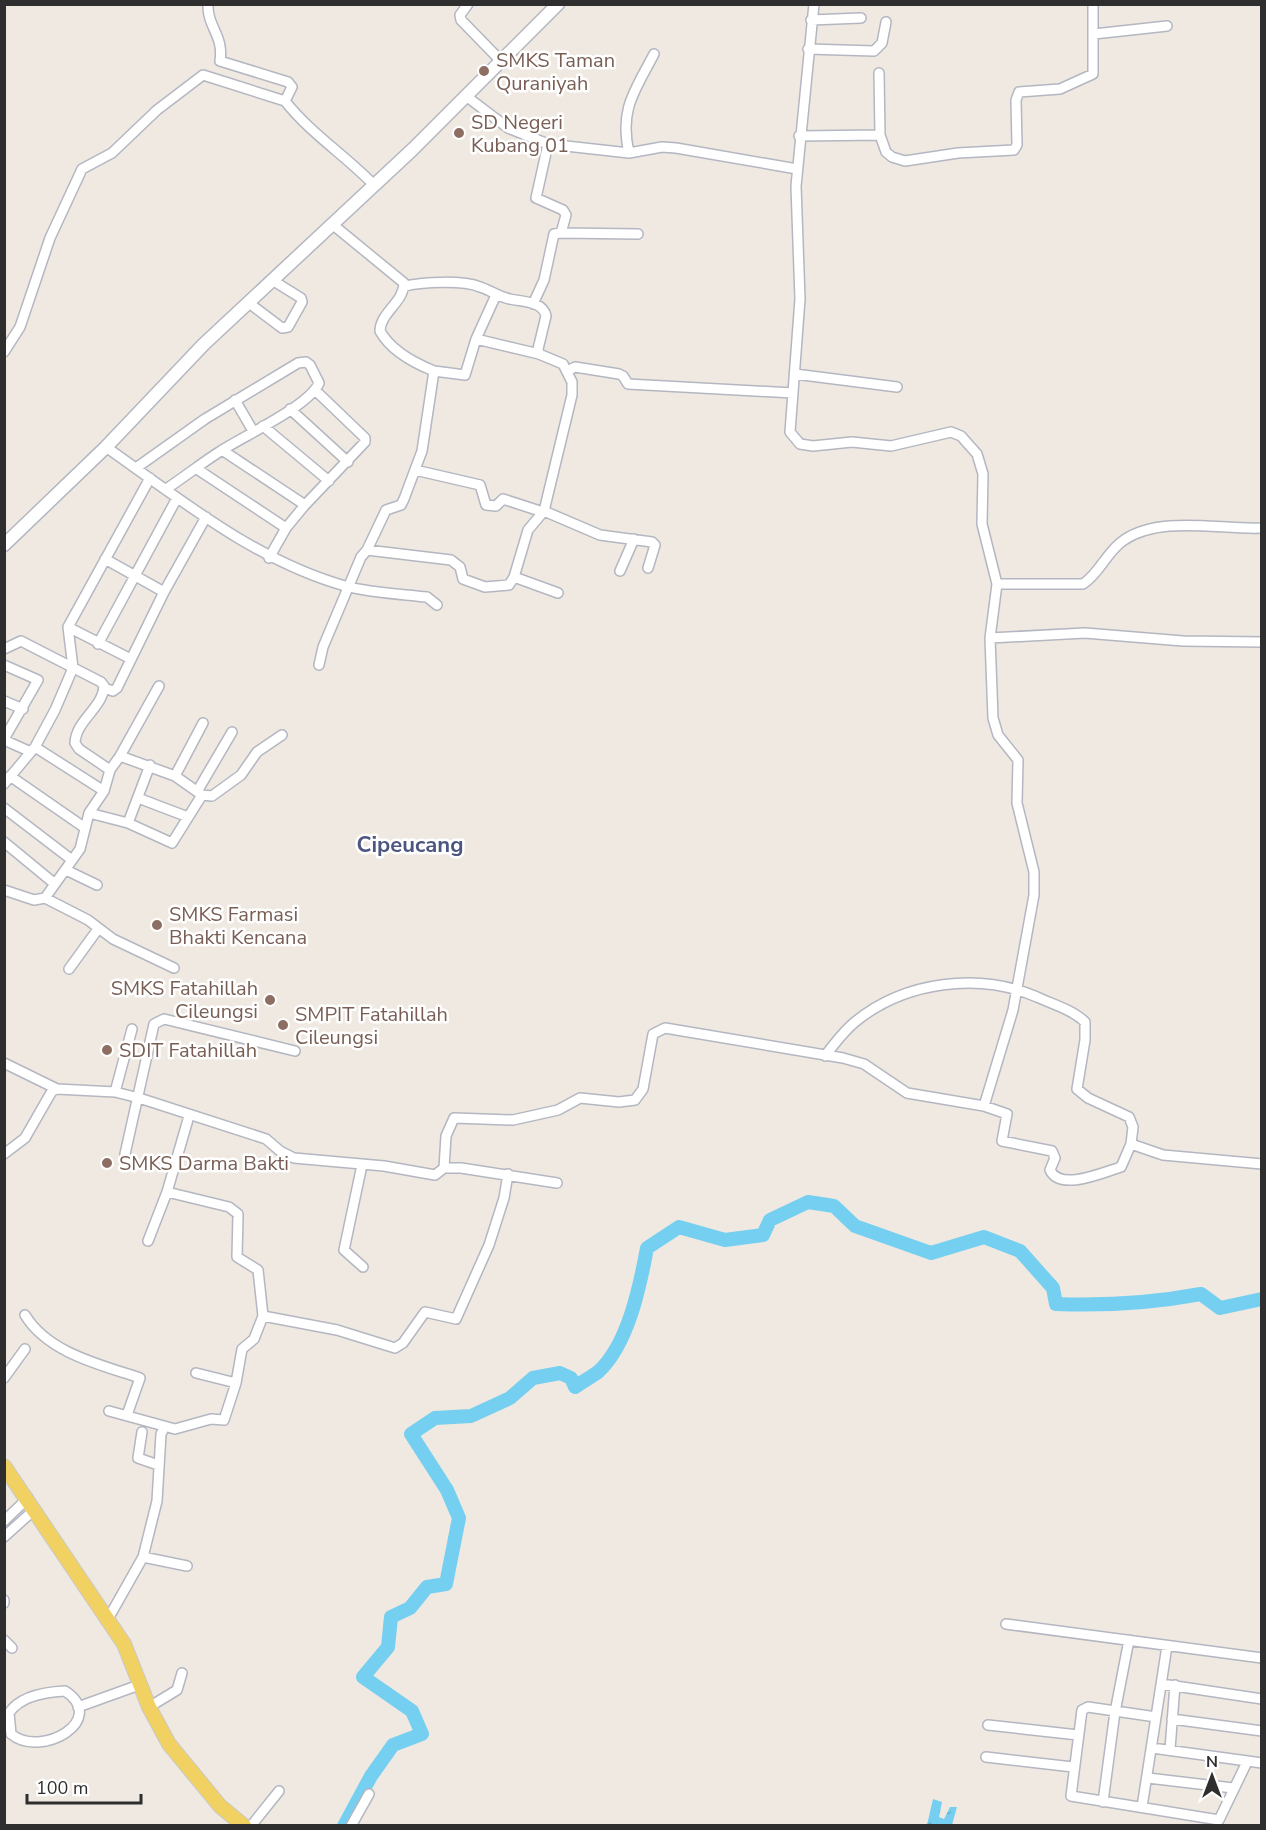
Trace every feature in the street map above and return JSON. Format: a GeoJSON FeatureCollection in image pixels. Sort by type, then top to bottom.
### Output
{"type":"FeatureCollection","features":[{"type":"Feature","properties":{"kind":"main road"},"geometry":{"type":"LineString","coordinates":[[4,1466],[124,1644],[149,1707],[170,1744],[190,1772],[220,1806],[244,1826]]}},
{"type":"Feature","properties":{"kind":"street"},"geometry":{"type":"LineString","coordinates":[[208,4],[209,20],[220,39],[220,61],[290,84],[285,101]]}},
{"type":"Feature","properties":{"kind":"street"},"geometry":{"type":"LineString","coordinates":[[468,4],[460,15],[461,20],[501,61]]}},
{"type":"Feature","properties":{"kind":"street"},"geometry":{"type":"LineString","coordinates":[[814,4],[797,169],[800,299],[790,432],[800,444],[813,446],[852,442],[891,446],[946,432],[956,433],[978,454],[983,468],[982,524],[997,584],[990,638],[993,718],[998,735],[1018,760],[1017,803],[1035,879],[1017,988],[984,1106]]}},
{"type":"Feature","properties":{"kind":"street"},"geometry":{"type":"LineString","coordinates":[[879,73],[880,135],[886,152],[905,161],[958,153],[1014,150],[1017,145],[1017,94],[1023,91],[1060,88],[1090,76],[1094,70],[1093,4]]}},
{"type":"Feature","properties":{"kind":"street"},"geometry":{"type":"LineString","coordinates":[[4,544],[105,447],[204,344],[374,185],[556,5]]}},
{"type":"Feature","properties":{"kind":"street"},"geometry":{"type":"LineString","coordinates":[[811,20],[861,18]]}},
{"type":"Feature","properties":{"kind":"street"},"geometry":{"type":"LineString","coordinates":[[808,49],[874,51],[882,43],[886,22]]}},
{"type":"Feature","properties":{"kind":"street"},"geometry":{"type":"LineString","coordinates":[[1094,34],[1167,26]]}},
{"type":"Feature","properties":{"kind":"street"},"geometry":{"type":"LineString","coordinates":[[629,153],[625,124],[626,111],[631,94],[654,54]]}},
{"type":"Feature","properties":{"kind":"street"},"geometry":{"type":"LineString","coordinates":[[4,352],[20,327],[50,238],[82,169],[112,153],[157,110],[203,75],[285,101],[294,112],[352,162],[374,185]]}},
{"type":"Feature","properties":{"kind":"street"},"geometry":{"type":"LineString","coordinates":[[466,96],[508,128],[548,144],[629,153],[663,147],[676,148],[797,169]]}},
{"type":"Feature","properties":{"kind":"street"},"geometry":{"type":"LineString","coordinates":[[799,136],[880,135]]}},
{"type":"Feature","properties":{"kind":"street"},"geometry":{"type":"LineString","coordinates":[[548,144],[536,198],[564,210],[566,215],[561,233]]}},
{"type":"Feature","properties":{"kind":"street"},"geometry":{"type":"LineString","coordinates":[[332,224],[405,286],[433,283],[477,285],[495,294],[542,308],[546,316],[539,354]]}},
{"type":"Feature","properties":{"kind":"street"},"geometry":{"type":"LineString","coordinates":[[533,304],[544,280],[554,234],[638,234]]}},
{"type":"Feature","properties":{"kind":"street"},"geometry":{"type":"LineString","coordinates":[[249,303],[282,328],[288,327],[302,302],[301,297],[272,280]]}},
{"type":"Feature","properties":{"kind":"street"},"geometry":{"type":"LineString","coordinates":[[405,286],[380,326],[381,334],[397,351],[434,371],[465,375],[476,339],[495,294]]}},
{"type":"Feature","properties":{"kind":"street"},"geometry":{"type":"LineString","coordinates":[[368,550],[451,560],[460,567],[463,579],[485,587],[509,585],[514,577],[528,530],[543,511],[570,408],[572,382],[567,371],[558,361],[539,354],[476,339]]}},
{"type":"Feature","properties":{"kind":"street"},"geometry":{"type":"LineString","coordinates":[[136,468],[235,400],[303,362],[310,365],[320,385],[315,390],[290,409],[222,450],[166,489]]}},
{"type":"Feature","properties":{"kind":"street"},"geometry":{"type":"LineString","coordinates":[[567,371],[575,367],[619,374],[623,375],[628,384],[793,393]]}},
{"type":"Feature","properties":{"kind":"street"},"geometry":{"type":"LineString","coordinates":[[319,665],[323,647],[361,557],[368,550],[386,510],[401,505],[415,470],[422,450],[434,371]]}},
{"type":"Feature","properties":{"kind":"street"},"geometry":{"type":"LineString","coordinates":[[795,374],[897,387]]}},
{"type":"Feature","properties":{"kind":"street"},"geometry":{"type":"LineString","coordinates":[[269,558],[286,528],[305,505],[365,444],[365,439],[315,390]]}},
{"type":"Feature","properties":{"kind":"street"},"geometry":{"type":"LineString","coordinates":[[235,400],[253,431]]}},
{"type":"Feature","properties":{"kind":"street"},"geometry":{"type":"LineString","coordinates":[[290,409],[348,462]]}},
{"type":"Feature","properties":{"kind":"street"},"geometry":{"type":"LineString","coordinates":[[263,426],[328,481]]}},
{"type":"Feature","properties":{"kind":"street"},"geometry":{"type":"LineString","coordinates":[[105,447],[177,498],[269,558],[349,587],[427,597],[437,605]]}},
{"type":"Feature","properties":{"kind":"street"},"geometry":{"type":"LineString","coordinates":[[222,450],[305,505]]}},
{"type":"Feature","properties":{"kind":"street"},"geometry":{"type":"LineString","coordinates":[[197,469],[286,528]]}},
{"type":"Feature","properties":{"kind":"street"},"geometry":{"type":"LineString","coordinates":[[415,470],[480,485],[486,505],[496,506],[503,500],[543,511],[600,535],[655,544],[648,568]]}},
{"type":"Feature","properties":{"kind":"street"},"geometry":{"type":"LineString","coordinates":[[85,828],[7,780],[33,749],[55,710],[73,668],[68,627],[150,478]]}},
{"type":"Feature","properties":{"kind":"street"},"geometry":{"type":"LineString","coordinates":[[98,644],[177,498]]}},
{"type":"Feature","properties":{"kind":"street"},"geometry":{"type":"LineString","coordinates":[[4,649],[21,641],[96,678],[104,688],[115,691],[164,592],[206,517]]}},
{"type":"Feature","properties":{"kind":"street"},"geometry":{"type":"LineString","coordinates":[[997,584],[1083,584],[1128,538],[1170,525],[1231,529],[1262,528]]}},
{"type":"Feature","properties":{"kind":"street"},"geometry":{"type":"LineString","coordinates":[[620,571],[634,539]]}},
{"type":"Feature","properties":{"kind":"street"},"geometry":{"type":"LineString","coordinates":[[105,559],[135,578],[164,592]]}},
{"type":"Feature","properties":{"kind":"street"},"geometry":{"type":"LineString","coordinates":[[514,577],[558,592]]}},
{"type":"Feature","properties":{"kind":"street"},"geometry":{"type":"LineString","coordinates":[[68,627],[131,659]]}},
{"type":"Feature","properties":{"kind":"street"},"geometry":{"type":"LineString","coordinates":[[990,638],[1076,633],[1183,641],[1262,642]]}},
{"type":"Feature","properties":{"kind":"street"},"geometry":{"type":"LineString","coordinates":[[4,665],[38,680],[23,710],[4,739],[33,749],[104,791]]}},
{"type":"Feature","properties":{"kind":"street"},"geometry":{"type":"LineString","coordinates":[[45,898],[80,849],[89,813],[104,791],[110,770],[159,686]]}},
{"type":"Feature","properties":{"kind":"street"},"geometry":{"type":"LineString","coordinates":[[104,688],[98,702],[76,733],[75,743],[79,749],[110,770]]}},
{"type":"Feature","properties":{"kind":"street"},"geometry":{"type":"LineString","coordinates":[[4,701],[23,710]]}},
{"type":"Feature","properties":{"kind":"street"},"geometry":{"type":"LineString","coordinates":[[175,776],[202,723]]}},
{"type":"Feature","properties":{"kind":"street"},"geometry":{"type":"LineString","coordinates":[[89,813],[128,823],[172,843],[232,732]]}},
{"type":"Feature","properties":{"kind":"street"},"geometry":{"type":"LineString","coordinates":[[120,756],[150,765],[212,796],[245,771],[257,752],[282,735]]}},
{"type":"Feature","properties":{"kind":"street"},"geometry":{"type":"LineString","coordinates":[[128,823],[150,765]]}},
{"type":"Feature","properties":{"kind":"street"},"geometry":{"type":"LineString","coordinates":[[138,798],[188,817]]}},
{"type":"Feature","properties":{"kind":"street"},"geometry":{"type":"LineString","coordinates":[[4,808],[72,860]]}},
{"type":"Feature","properties":{"kind":"street"},"geometry":{"type":"LineString","coordinates":[[4,842],[55,884]]}},
{"type":"Feature","properties":{"kind":"street"},"geometry":{"type":"LineString","coordinates":[[66,870],[97,885]]}},
{"type":"Feature","properties":{"kind":"street"},"geometry":{"type":"LineString","coordinates":[[4,890],[34,900],[45,898],[174,969]]}},
{"type":"Feature","properties":{"kind":"street"},"geometry":{"type":"LineString","coordinates":[[69,969],[98,929]]}},
{"type":"Feature","properties":{"kind":"street"},"geometry":{"type":"LineString","coordinates":[[444,1168],[446,1136],[454,1118],[462,1116],[513,1120],[558,1110],[580,1098],[619,1102],[635,1100],[643,1089],[651,1040],[658,1030],[678,1030],[864,1064],[907,1093],[984,1106],[1007,1114],[1003,1142],[1035,1146],[1055,1153],[1050,1170],[1059,1178],[1084,1180],[1096,1173],[1121,1167],[1131,1144],[1132,1127],[1129,1117],[1088,1098],[1077,1089],[1085,1040],[1085,1022],[1054,1004],[1017,988],[961,983],[921,989],[868,1012],[854,1023],[825,1056]]}},
{"type":"Feature","properties":{"kind":"street"},"geometry":{"type":"LineString","coordinates":[[125,1154],[154,1024],[158,1020],[164,1019],[295,1051]]}},
{"type":"Feature","properties":{"kind":"street"},"geometry":{"type":"LineString","coordinates":[[115,1092],[132,1029]]}},
{"type":"Feature","properties":{"kind":"street"},"geometry":{"type":"LineString","coordinates":[[4,1063],[57,1089],[115,1092],[266,1139],[280,1151],[294,1158],[435,1175],[444,1168],[508,1174],[557,1183]]}},
{"type":"Feature","properties":{"kind":"street"},"geometry":{"type":"LineString","coordinates":[[4,1154],[25,1138],[46,1100],[57,1089]]}},
{"type":"Feature","properties":{"kind":"street"},"geometry":{"type":"LineString","coordinates":[[148,1241],[167,1192],[189,1116]]}},
{"type":"Feature","properties":{"kind":"street"},"geometry":{"type":"LineString","coordinates":[[1131,1144],[1163,1155],[1262,1164]]}},
{"type":"Feature","properties":{"kind":"street"},"geometry":{"type":"LineString","coordinates":[[362,1165],[344,1250],[363,1267]]}},
{"type":"Feature","properties":{"kind":"street"},"geometry":{"type":"LineString","coordinates":[[263,1316],[337,1330],[396,1348],[403,1343],[425,1312],[456,1319],[489,1245],[504,1198],[508,1174]]}},
{"type":"Feature","properties":{"kind":"street"},"geometry":{"type":"LineString","coordinates":[[108,1411],[164,1428],[179,1429],[211,1419],[224,1419],[236,1383],[242,1349],[254,1339],[263,1316],[258,1270],[237,1257],[238,1214],[229,1207],[167,1192]]}},
{"type":"Feature","properties":{"kind":"street"},"geometry":{"type":"LineString","coordinates":[[26,1315],[42,1336],[98,1364],[140,1378],[127,1415]]}},
{"type":"Feature","properties":{"kind":"street"},"geometry":{"type":"LineString","coordinates":[[4,1378],[26,1349]]}},
{"type":"Feature","properties":{"kind":"street"},"geometry":{"type":"LineString","coordinates":[[196,1373],[236,1383]]}},
{"type":"Feature","properties":{"kind":"street"},"geometry":{"type":"LineString","coordinates":[[108,1620],[143,1557],[156,1513],[160,1434],[164,1428]]}},
{"type":"Feature","properties":{"kind":"street"},"geometry":{"type":"LineString","coordinates":[[142,1432],[138,1458],[158,1465]]}},
{"type":"Feature","properties":{"kind":"street"},"geometry":{"type":"LineString","coordinates":[[4,1521],[31,1503]]}},
{"type":"Feature","properties":{"kind":"street"},"geometry":{"type":"LineString","coordinates":[[4,1537],[31,1503]]}},
{"type":"Feature","properties":{"kind":"street"},"geometry":{"type":"LineString","coordinates":[[143,1557],[187,1566]]}},
{"type":"Feature","properties":{"kind":"street"},"geometry":{"type":"LineString","coordinates":[[1006,1624],[1262,1658]]}},
{"type":"Feature","properties":{"kind":"street"},"geometry":{"type":"LineString","coordinates":[[4,1640],[12,1648]]}},
{"type":"Feature","properties":{"kind":"street"},"geometry":{"type":"LineString","coordinates":[[1103,1802],[1114,1712],[1129,1640]]}},
{"type":"Feature","properties":{"kind":"street"},"geometry":{"type":"LineString","coordinates":[[1142,1807],[1167,1646]]}},
{"type":"Feature","properties":{"kind":"street"},"geometry":{"type":"LineString","coordinates":[[149,1707],[177,1690],[182,1673]]}},
{"type":"Feature","properties":{"kind":"street"},"geometry":{"type":"LineString","coordinates":[[1162,1684],[1262,1699]]}},
{"type":"Feature","properties":{"kind":"street"},"geometry":{"type":"LineString","coordinates":[[78,1707],[139,1685]]}},
{"type":"Feature","properties":{"kind":"street"},"geometry":{"type":"LineString","coordinates":[[1170,1749],[1175,1685]]}},
{"type":"Feature","properties":{"kind":"street"},"geometry":{"type":"LineString","coordinates":[[65,1691],[76,1700],[78,1707],[75,1725],[61,1736],[24,1743],[11,1734],[9,1713],[15,1704],[25,1699],[65,1691]]}},
{"type":"Feature","properties":{"kind":"street"},"geometry":{"type":"LineString","coordinates":[[1156,1717],[1083,1708],[1073,1767],[1071,1796],[1142,1807],[1218,1823],[1247,1762]]}},
{"type":"Feature","properties":{"kind":"street"},"geometry":{"type":"LineString","coordinates":[[1172,1719],[1262,1731]]}},
{"type":"Feature","properties":{"kind":"street"},"geometry":{"type":"LineString","coordinates":[[988,1725],[1078,1735]]}},
{"type":"Feature","properties":{"kind":"street"},"geometry":{"type":"LineString","coordinates":[[1152,1748],[1262,1763]]}},
{"type":"Feature","properties":{"kind":"street"},"geometry":{"type":"LineString","coordinates":[[986,1757],[1073,1767]]}},
{"type":"Feature","properties":{"kind":"street"},"geometry":{"type":"LineString","coordinates":[[1148,1778],[1233,1788]]}},
{"type":"Feature","properties":{"kind":"street"},"geometry":{"type":"LineString","coordinates":[[251,1826],[279,1791]]}},
{"type":"Feature","properties":{"kind":"street"},"geometry":{"type":"LineString","coordinates":[[351,1826],[369,1794]]}},
{"type":"Feature","properties":{"kind":"water"},"geometry":{"type":"Polygon","coordinates":[[[933,1799],[942,1802],[939,1817],[944,1819],[950,1807],[957,1807],[952,1825],[927,1825],[933,1799]]]}},
{"type":"Feature","properties":{"kind":"waterway"},"geometry":{"type":"LineString","coordinates":[[344,1826],[371,1776],[393,1745],[422,1734],[412,1711],[363,1677],[388,1647],[391,1617],[410,1608],[427,1587],[446,1584],[459,1518],[447,1490],[411,1434],[435,1418],[471,1416],[510,1398],[533,1378],[560,1373],[571,1378],[575,1387],[598,1372],[617,1347],[625,1331],[641,1280],[647,1248],[679,1227],[725,1240],[763,1235],[770,1220],[808,1202],[834,1206],[855,1226],[931,1253],[984,1237],[1020,1251],[1053,1288],[1056,1304],[1129,1303],[1201,1294],[1220,1308],[1262,1299]]}},
{"type":"Feature","properties":{"kind":"place","name":"SMKS Taman Quraniyah"},"geometry":{"type":"Point","coordinates":[484,71]}},
{"type":"Feature","properties":{"kind":"place","name":"SD Negeri Kubang 01"},"geometry":{"type":"Point","coordinates":[459,133]}},
{"type":"Feature","properties":{"kind":"place","name":"SMKS Farmasi Bhakti Kencana"},"geometry":{"type":"Point","coordinates":[157,925]}},
{"type":"Feature","properties":{"kind":"place","name":"SMKS Fatahillah Cileungsi"},"geometry":{"type":"Point","coordinates":[270,1000]}},
{"type":"Feature","properties":{"kind":"place","name":"SMPIT Fatahillah Cileungsi"},"geometry":{"type":"Point","coordinates":[283,1025]}},
{"type":"Feature","properties":{"kind":"place","name":"SDIT Fatahillah"},"geometry":{"type":"Point","coordinates":[107,1050]}},
{"type":"Feature","properties":{"kind":"place","name":"SMKS Darma Bakti"},"geometry":{"type":"Point","coordinates":[107,1163]}},
{"type":"Feature","properties":{"kind":"district","name":"Cipeucang"},"geometry":{"type":"Point","coordinates":[410,844]}}]}
